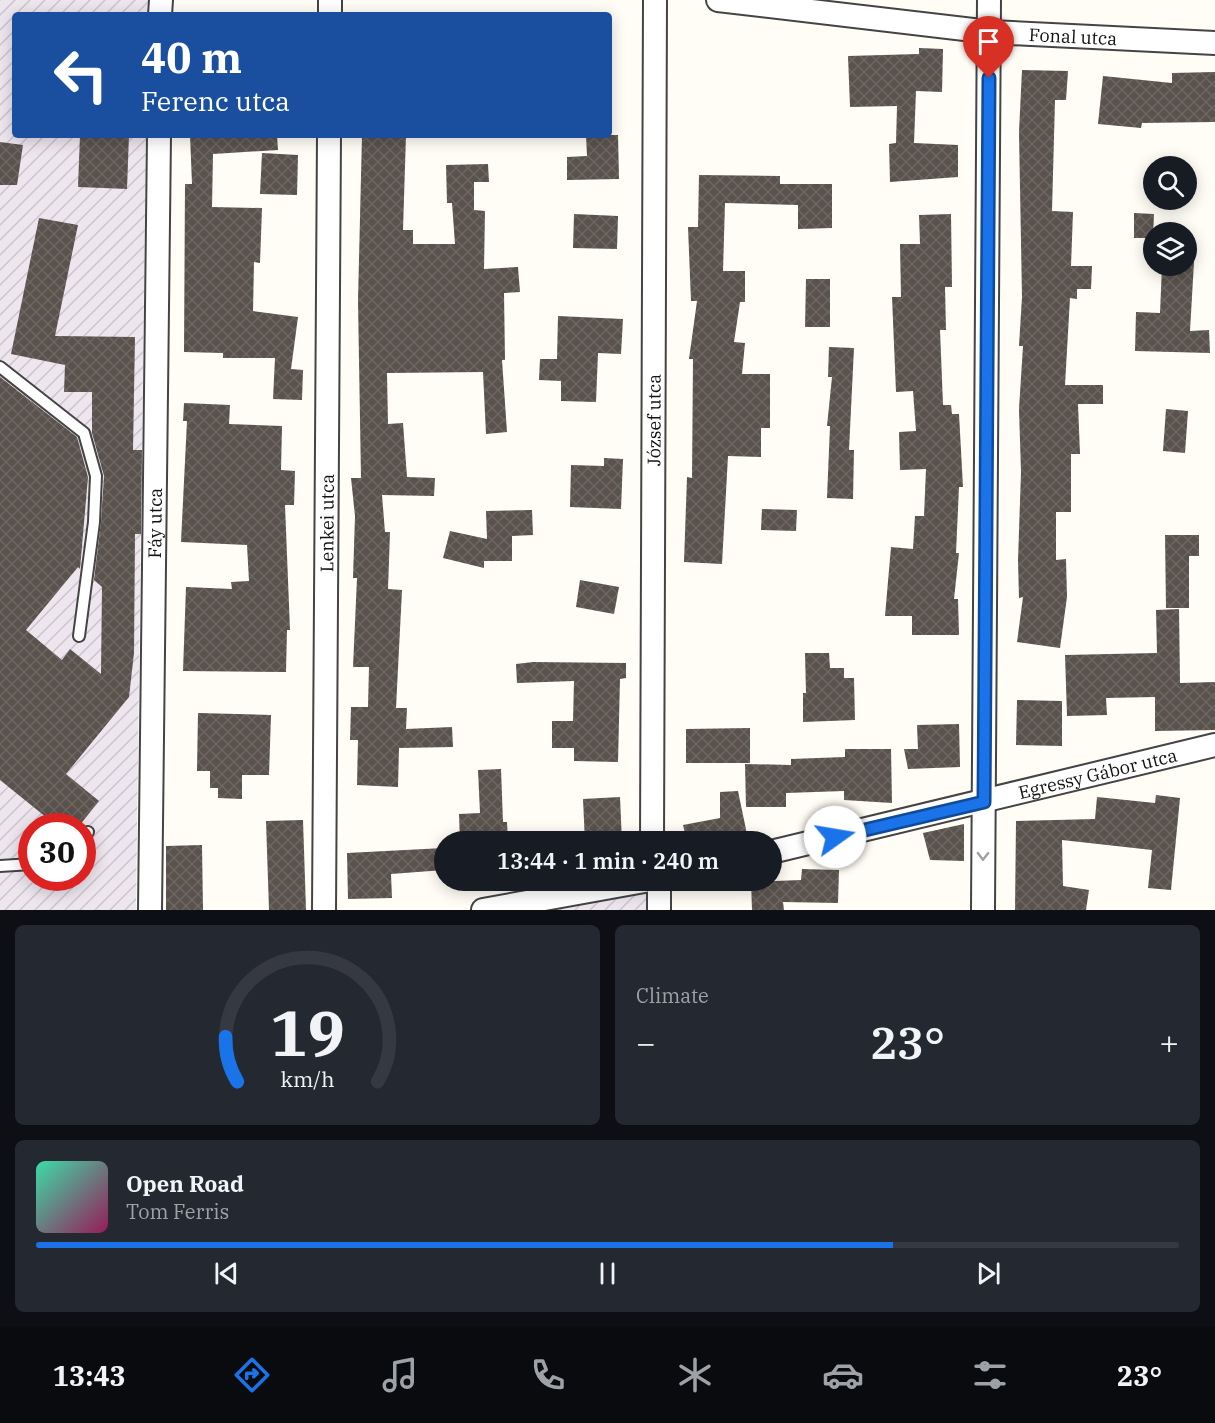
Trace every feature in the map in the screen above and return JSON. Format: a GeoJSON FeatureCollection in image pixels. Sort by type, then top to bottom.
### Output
{"type":"FeatureCollection","features":[{"type":"Feature","properties":{"kind":"street","name":"József utca"},"geometry":{"type":"LineString","coordinates":[[652,831],[655,0]]}},
{"type":"Feature","properties":{"kind":"street","name":"Fonal utca"},"geometry":{"type":"LineString","coordinates":[[718,0],[990,32],[1215,43]]}},
{"type":"Feature","properties":{"kind":"street"},"geometry":{"type":"LineString","coordinates":[[983,910],[989,0]]}},
{"type":"Feature","properties":{"kind":"street","name":"Fáy utca"},"geometry":{"type":"LineString","coordinates":[[150,910],[159,138]]}},
{"type":"Feature","properties":{"kind":"street","name":"Lenkei utca"},"geometry":{"type":"LineString","coordinates":[[324,910],[329,138]]}},
{"type":"Feature","properties":{"kind":"street","name":"Egressy Gábor utca"},"geometry":{"type":"LineString","coordinates":[[782,849],[1215,745]]}},
{"type":"Feature","properties":{"kind":"street"},"geometry":{"type":"LineString","coordinates":[[483,910],[589,891]]}},
{"type":"Feature","properties":{"kind":"street"},"geometry":{"type":"LineString","coordinates":[[659,891],[659,910]]}},
{"type":"Feature","properties":{"kind":"lane"},"geometry":{"type":"LineString","coordinates":[[0,367],[84,433],[96,476],[94,522],[79,636]]}},
{"type":"Feature","properties":{"kind":"lane"},"geometry":{"type":"LineString","coordinates":[[0,866],[18,865]]}},
{"type":"Feature","properties":{"kind":"shaded area"},"geometry":{"type":"Polygon","coordinates":[[[0,0],[148,0],[147,12],[12,12],[12,138],[146,138],[136,910],[0,910],[0,0]]]}},
{"type":"Feature","properties":{"kind":"shaded area"},"geometry":{"type":"Polygon","coordinates":[[[649,892],[649,910],[534,910],[649,892]]]}},
{"type":"Feature","properties":{"kind":"building"},"geometry":{"type":"Polygon","coordinates":[[[919,48],[943,49],[942,92],[916,91],[914,143],[958,145],[958,177],[890,182],[889,144],[896,143],[897,106],[850,107],[848,56],[919,54],[919,48]]]}},
{"type":"Feature","properties":{"kind":"building"},"geometry":{"type":"Polygon","coordinates":[[[1022,70],[1068,71],[1066,100],[1055,100],[1052,211],[1073,212],[1071,266],[1092,266],[1091,289],[1077,289],[1077,299],[1070,298],[1065,385],[1103,385],[1103,404],[1078,404],[1080,454],[1071,454],[1071,512],[1056,512],[1056,560],[1066,559],[1067,597],[1060,648],[1017,642],[1023,597],[1019,598],[1018,561],[1021,472],[1019,409],[1023,346],[1019,346],[1022,297],[1019,132],[1022,70]]]}},
{"type":"Feature","properties":{"kind":"building"},"geometry":{"type":"Polygon","coordinates":[[[1215,72],[1215,122],[1142,123],[1141,128],[1098,124],[1103,76],[1172,83],[1172,73],[1215,72]]]}},
{"type":"Feature","properties":{"kind":"building"},"geometry":{"type":"Polygon","coordinates":[[[612,135],[618,135],[619,179],[567,180],[567,157],[587,156],[586,138],[612,138],[612,135]]]}},
{"type":"Feature","properties":{"kind":"building"},"geometry":{"type":"Polygon","coordinates":[[[80,138],[129,138],[127,189],[78,187],[80,138]]]}},
{"type":"Feature","properties":{"kind":"building"},"geometry":{"type":"Polygon","coordinates":[[[190,138],[277,138],[278,150],[213,154],[212,207],[262,208],[260,263],[254,262],[253,311],[298,317],[291,369],[303,370],[302,400],[273,399],[275,358],[223,358],[223,353],[184,352],[185,184],[192,184],[190,138]]]}},
{"type":"Feature","properties":{"kind":"building"},"geometry":{"type":"Polygon","coordinates":[[[362,138],[406,138],[403,230],[413,230],[413,244],[455,244],[452,203],[447,203],[446,165],[488,164],[489,182],[474,182],[474,210],[485,211],[484,269],[518,267],[520,292],[504,293],[505,360],[502,360],[507,432],[486,434],[483,372],[387,373],[388,424],[403,423],[407,477],[435,478],[434,496],[382,495],[385,532],[390,532],[388,589],[402,590],[396,708],[407,708],[406,729],[452,727],[453,747],[399,748],[398,787],[357,785],[358,740],[350,740],[351,707],[368,707],[369,667],[353,667],[357,578],[353,578],[355,516],[351,478],[361,478],[358,301],[362,138]]]}},
{"type":"Feature","properties":{"kind":"building"},"geometry":{"type":"Polygon","coordinates":[[[0,142],[23,145],[17,185],[0,185],[0,142]]]}},
{"type":"Feature","properties":{"kind":"building"},"geometry":{"type":"Polygon","coordinates":[[[262,153],[298,155],[297,195],[260,194],[262,153]]]}},
{"type":"Feature","properties":{"kind":"building"},"geometry":{"type":"Polygon","coordinates":[[[699,175],[780,176],[780,184],[832,184],[832,228],[798,229],[798,205],[725,203],[723,271],[745,271],[745,302],[740,302],[734,342],[745,343],[742,374],[770,374],[770,428],[761,428],[761,457],[728,456],[722,564],[684,562],[687,477],[692,478],[693,359],[689,359],[697,301],[691,301],[688,227],[698,227],[699,175]]]}},
{"type":"Feature","properties":{"kind":"building"},"geometry":{"type":"Polygon","coordinates":[[[1134,213],[1154,214],[1154,222],[1143,222],[1143,238],[1134,238],[1134,213]]]}},
{"type":"Feature","properties":{"kind":"building"},"geometry":{"type":"Polygon","coordinates":[[[574,214],[618,216],[617,249],[573,248],[574,214]]]}},
{"type":"Feature","properties":{"kind":"building"},"geometry":{"type":"Polygon","coordinates":[[[951,214],[952,287],[945,287],[946,330],[940,330],[943,405],[951,405],[952,414],[959,414],[963,487],[959,487],[956,553],[959,553],[954,599],[958,599],[959,635],[912,635],[912,616],[885,616],[891,547],[913,549],[915,516],[924,516],[926,469],[900,470],[899,432],[916,431],[913,391],[896,392],[892,297],[901,297],[900,244],[920,244],[919,215],[951,214]]]}},
{"type":"Feature","properties":{"kind":"building"},"geometry":{"type":"Polygon","coordinates":[[[39,218],[78,225],[55,336],[135,337],[133,450],[142,450],[141,534],[135,534],[134,653],[129,697],[66,774],[99,801],[89,813],[41,813],[0,780],[0,377],[77,437],[88,477],[80,569],[78,567],[26,630],[62,660],[70,649],[101,674],[102,587],[94,580],[104,476],[92,433],[92,392],[64,392],[65,365],[11,354],[39,218]]]}},
{"type":"Feature","properties":{"kind":"building"},"geometry":{"type":"Polygon","coordinates":[[[1162,276],[1193,276],[1190,331],[1209,330],[1210,353],[1135,351],[1136,312],[1160,313],[1162,276]]]}},
{"type":"Feature","properties":{"kind":"building"},"geometry":{"type":"Polygon","coordinates":[[[806,279],[830,279],[830,327],[805,327],[806,279]]]}},
{"type":"Feature","properties":{"kind":"building"},"geometry":{"type":"Polygon","coordinates":[[[558,316],[623,319],[621,354],[598,353],[596,402],[561,401],[561,381],[539,380],[540,359],[557,359],[558,316]]]}},
{"type":"Feature","properties":{"kind":"building"},"geometry":{"type":"Polygon","coordinates":[[[829,347],[854,348],[849,450],[854,450],[853,499],[827,498],[830,426],[827,426],[832,377],[828,377],[829,347]]]}},
{"type":"Feature","properties":{"kind":"building"},"geometry":{"type":"Polygon","coordinates":[[[184,403],[230,405],[229,424],[282,426],[281,470],[295,471],[294,505],[285,505],[290,630],[287,630],[286,672],[183,671],[186,587],[232,589],[231,582],[249,581],[247,545],[181,542],[187,421],[183,421],[184,403]]]}},
{"type":"Feature","properties":{"kind":"building"},"geometry":{"type":"Polygon","coordinates":[[[1166,409],[1188,411],[1185,453],[1163,451],[1166,409]]]}},
{"type":"Feature","properties":{"kind":"building"},"geometry":{"type":"Polygon","coordinates":[[[604,458],[623,459],[621,509],[570,507],[571,465],[604,466],[604,458]]]}},
{"type":"Feature","properties":{"kind":"building"},"geometry":{"type":"Polygon","coordinates":[[[762,509],[797,510],[796,531],[761,530],[762,509]]]}},
{"type":"Feature","properties":{"kind":"building"},"geometry":{"type":"Polygon","coordinates":[[[532,510],[533,535],[512,536],[512,561],[484,561],[484,568],[443,558],[450,531],[487,539],[486,511],[532,510]]]}},
{"type":"Feature","properties":{"kind":"building"},"geometry":{"type":"Polygon","coordinates":[[[1165,535],[1199,535],[1199,556],[1189,556],[1189,608],[1166,608],[1165,535]]]}},
{"type":"Feature","properties":{"kind":"building"},"geometry":{"type":"Polygon","coordinates":[[[580,580],[619,587],[614,614],[576,607],[580,580]]]}},
{"type":"Feature","properties":{"kind":"building"},"geometry":{"type":"Polygon","coordinates":[[[1179,609],[1180,683],[1215,682],[1215,730],[1155,731],[1155,697],[1106,698],[1107,715],[1067,716],[1065,655],[1157,653],[1156,610],[1179,609]]]}},
{"type":"Feature","properties":{"kind":"building"},"geometry":{"type":"Polygon","coordinates":[[[805,653],[829,653],[830,668],[844,668],[844,678],[854,678],[855,720],[803,722],[803,693],[806,693],[805,653]]]}},
{"type":"Feature","properties":{"kind":"building"},"geometry":{"type":"Polygon","coordinates":[[[533,662],[626,663],[626,678],[620,679],[618,762],[574,761],[574,748],[552,748],[552,721],[573,721],[574,681],[517,683],[516,664],[533,662]]]}},
{"type":"Feature","properties":{"kind":"building"},"geometry":{"type":"Polygon","coordinates":[[[1017,700],[1062,701],[1062,746],[1016,745],[1017,700]]]}},
{"type":"Feature","properties":{"kind":"building"},"geometry":{"type":"Polygon","coordinates":[[[198,713],[271,715],[269,775],[242,775],[242,799],[218,798],[218,788],[210,788],[210,771],[197,771],[198,713]]]}},
{"type":"Feature","properties":{"kind":"building"},"geometry":{"type":"Polygon","coordinates":[[[959,724],[960,767],[908,769],[904,749],[918,749],[917,725],[959,724]]]}},
{"type":"Feature","properties":{"kind":"building"},"geometry":{"type":"Polygon","coordinates":[[[750,728],[750,763],[686,763],[686,729],[750,728]]]}},
{"type":"Feature","properties":{"kind":"building"},"geometry":{"type":"Polygon","coordinates":[[[845,749],[891,749],[892,803],[844,800],[844,791],[786,793],[786,807],[746,807],[745,764],[791,765],[791,759],[845,757],[845,749]]]}},
{"type":"Feature","properties":{"kind":"building"},"geometry":{"type":"Polygon","coordinates":[[[501,769],[503,822],[507,822],[507,831],[460,831],[459,814],[480,813],[478,770],[501,769]]]}},
{"type":"Feature","properties":{"kind":"building"},"geometry":{"type":"Polygon","coordinates":[[[738,791],[746,831],[684,831],[683,825],[720,818],[720,792],[738,791]]]}},
{"type":"Feature","properties":{"kind":"building"},"geometry":{"type":"Polygon","coordinates":[[[1156,795],[1180,798],[1171,890],[1148,888],[1152,850],[1062,840],[1063,886],[1089,890],[1086,910],[1015,910],[1016,821],[1095,819],[1097,797],[1155,803],[1156,795]]]}},
{"type":"Feature","properties":{"kind":"building"},"geometry":{"type":"Polygon","coordinates":[[[620,797],[622,831],[584,831],[583,799],[620,797]]]}},
{"type":"Feature","properties":{"kind":"building"},"geometry":{"type":"Polygon","coordinates":[[[303,820],[306,910],[269,910],[266,821],[303,820]]]}},
{"type":"Feature","properties":{"kind":"building"},"geometry":{"type":"Polygon","coordinates":[[[964,824],[964,861],[930,860],[923,833],[964,824]]]}},
{"type":"Feature","properties":{"kind":"building"},"geometry":{"type":"Polygon","coordinates":[[[202,845],[203,910],[166,910],[166,846],[202,845]]]}},
{"type":"Feature","properties":{"kind":"building"},"geometry":{"type":"Polygon","coordinates":[[[434,849],[434,871],[391,874],[392,898],[348,899],[347,853],[434,849]]]}},
{"type":"Feature","properties":{"kind":"building"},"geometry":{"type":"Polygon","coordinates":[[[802,869],[839,870],[838,903],[783,902],[784,910],[752,910],[751,891],[782,891],[782,881],[801,880],[802,869]]]}},
{"type":"Feature","properties":{"kind":"route"},"geometry":{"type":"LineString","coordinates":[[835,837],[984,802],[989,78]]}}]}
